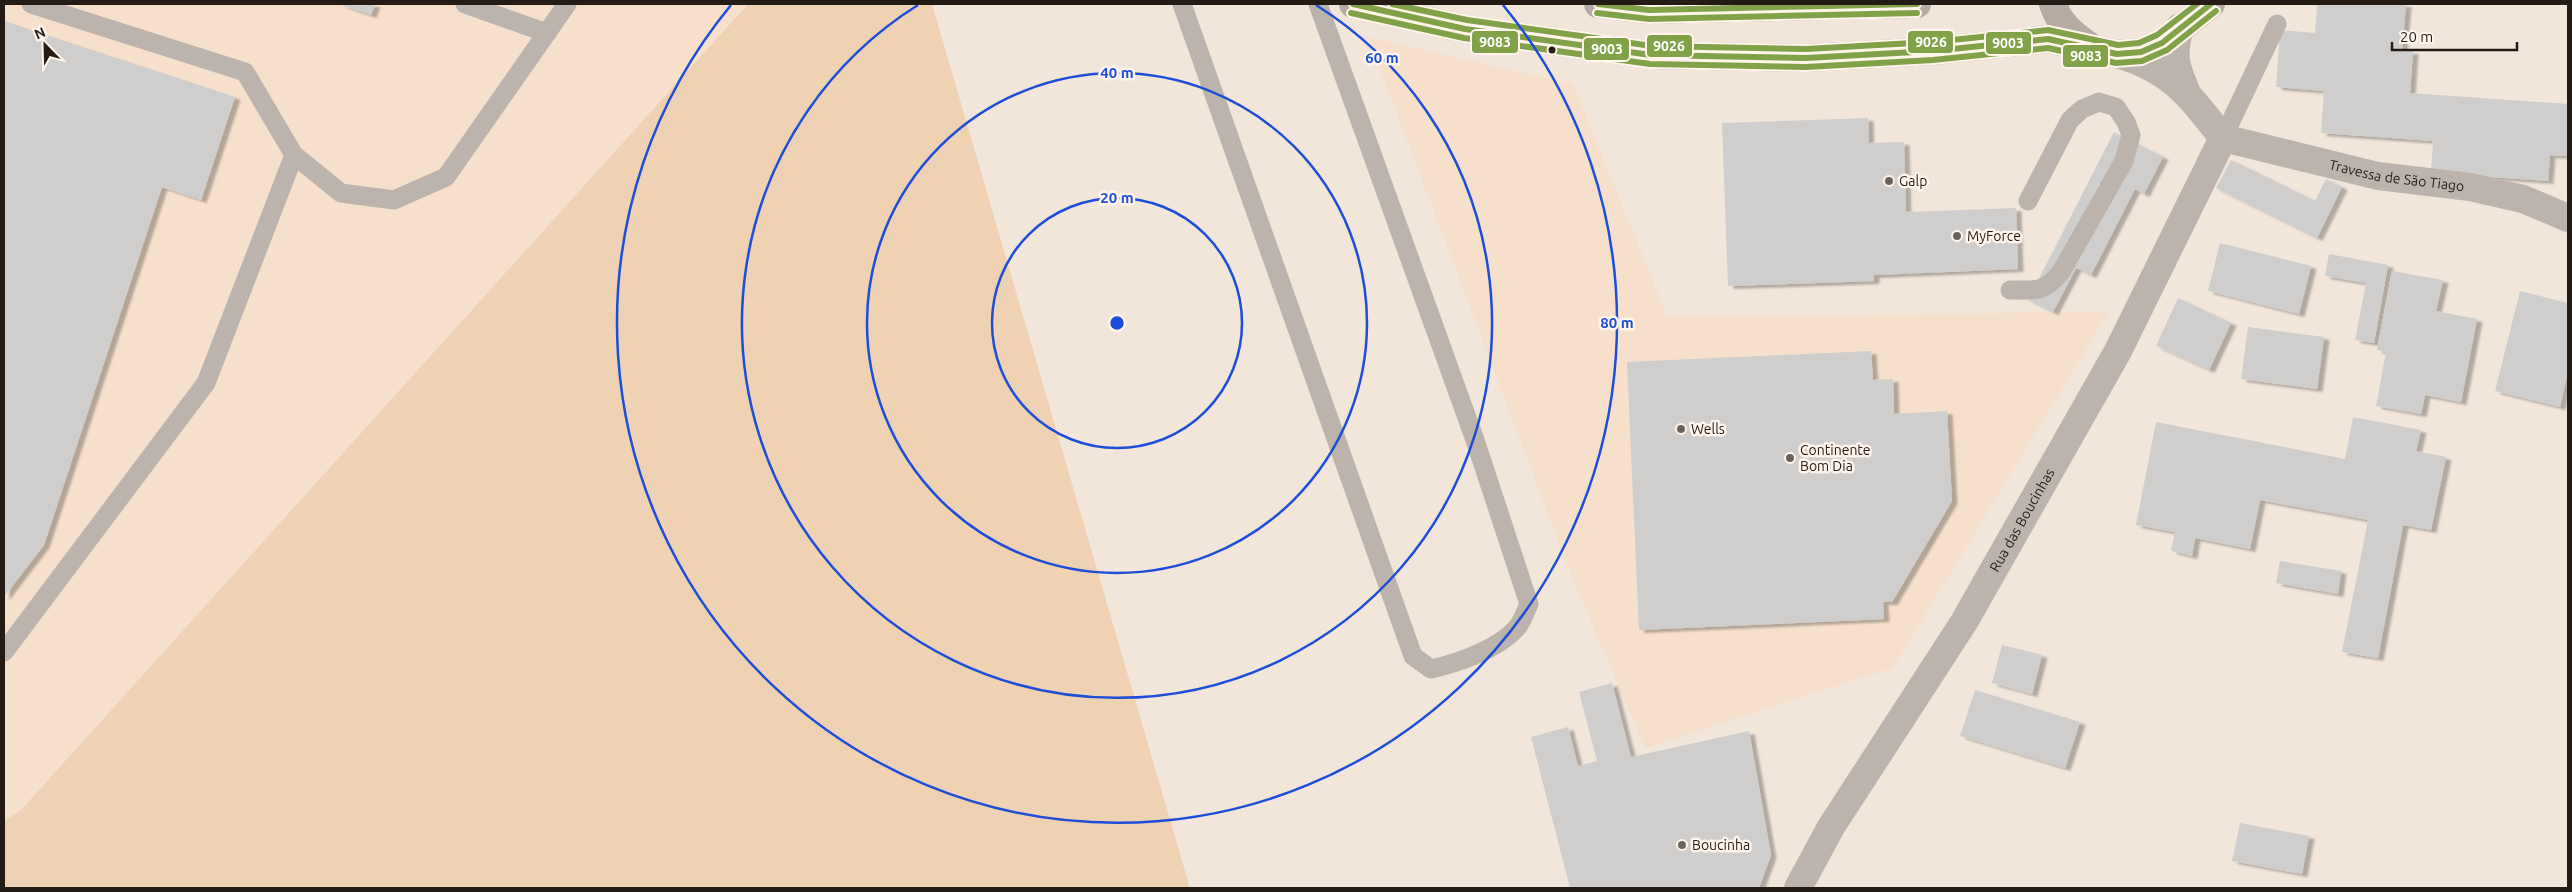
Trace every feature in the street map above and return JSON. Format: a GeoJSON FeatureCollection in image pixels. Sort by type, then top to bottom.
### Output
{"type":"FeatureCollection","features":[{"type":"Feature","properties":{"kind":"main road"},"geometry":{"type":"LineString","coordinates":[[1353,4],[1465,29],[1651,55],[1806,58],[1933,51],[2048,39],[2105,51],[2141,52],[2162,43],[2186,15],[2211,4]]}},
{"type":"Feature","properties":{"kind":"main road"},"geometry":{"type":"LineString","coordinates":[[1598,4],[1649,10],[1917,4]]}},
{"type":"Feature","properties":{"kind":"main road"},"geometry":{"type":"LineString","coordinates":[[2053,4],[2056,12],[2071,33],[2105,51]]}},
{"type":"Feature","properties":{"kind":"street"},"geometry":{"type":"LineString","coordinates":[[2186,15],[2174,50],[2178,71],[2187,93]]}},
{"type":"Feature","properties":{"kind":"street"},"geometry":{"type":"LineString","coordinates":[[2105,51],[2141,61],[2164,73],[2187,93],[2223,138]]}},
{"type":"Feature","properties":{"kind":"street","name":"Travessa de São Tiago"},"geometry":{"type":"LineString","coordinates":[[2223,138],[2378,176],[2470,187],[2522,199],[2568,218]]}},
{"type":"Feature","properties":{"kind":"street","name":"Rua das Boucinhas"},"geometry":{"type":"LineString","coordinates":[[1798,888],[1831,827],[1964,622],[2108,368],[2223,138]]}},
{"type":"Feature","properties":{"kind":"lane"},"geometry":{"type":"LineString","coordinates":[[31,4],[245,72],[294,155],[341,193],[394,200],[446,177],[567,4]]}},
{"type":"Feature","properties":{"kind":"lane"},"geometry":{"type":"LineString","coordinates":[[465,4],[547,33]]}},
{"type":"Feature","properties":{"kind":"lane"},"geometry":{"type":"LineString","coordinates":[[1182,4],[1413,656],[1432,669],[1454,664],[1494,645],[1519,626],[1529,604],[1472,430],[1318,4]]}},
{"type":"Feature","properties":{"kind":"lane","name":"Rua das Boucinhas"},"geometry":{"type":"LineString","coordinates":[[2223,138],[2277,24]]}},
{"type":"Feature","properties":{"kind":"lane"},"geometry":{"type":"LineString","coordinates":[[2010,290],[2040,290],[2052,283],[2061,272],[2124,161],[2131,135],[2126,122],[2116,107],[2099,102],[2082,109],[2070,120],[2028,201]]}},
{"type":"Feature","properties":{"kind":"lane"},"geometry":{"type":"LineString","coordinates":[[4,652],[206,383],[294,155]]}},
{"type":"Feature","properties":{"kind":"shaded area"},"geometry":{"type":"Polygon","coordinates":[[[4,4],[748,4],[21,810],[4,821],[4,4]]]}},
{"type":"Feature","properties":{"kind":"shaded area"},"geometry":{"type":"Polygon","coordinates":[[[748,4],[932,4],[1190,888],[4,888],[4,821],[21,810],[748,4]]]}},
{"type":"Feature","properties":{"kind":"shaded area"},"geometry":{"type":"Polygon","coordinates":[[[1368,37],[1573,84],[1667,316],[2109,312],[1893,668],[1645,748],[1571,575],[1368,37]]]}},
{"type":"Feature","properties":{"kind":"building"},"geometry":{"type":"Polygon","coordinates":[[[339,4],[375,4],[371,15],[339,4]]]}},
{"type":"Feature","properties":{"kind":"building"},"geometry":{"type":"Polygon","coordinates":[[[2317,4],[2406,4],[2402,51],[2413,51],[2410,93],[2568,104],[2568,156],[2550,155],[2548,181],[2431,173],[2433,141],[2321,133],[2324,91],[2276,87],[2280,30],[2315,33],[2317,4]]]}},
{"type":"Feature","properties":{"kind":"building"},"geometry":{"type":"Polygon","coordinates":[[[4,21],[235,97],[201,200],[162,187],[44,545],[4,597],[4,21]]]}},
{"type":"Feature","properties":{"kind":"building"},"geometry":{"type":"Polygon","coordinates":[[[1868,118],[1869,143],[1904,142],[1906,212],[2016,208],[2018,269],[1874,275],[1874,281],[1728,286],[1722,123],[1868,118]]]}},
{"type":"Feature","properties":{"kind":"building"},"geometry":{"type":"Polygon","coordinates":[[[2114,132],[2163,157],[2144,194],[2135,189],[2091,275],[2076,268],[2053,312],[2028,300],[2114,132]]]}},
{"type":"Feature","properties":{"kind":"building"},"geometry":{"type":"Polygon","coordinates":[[[2231,160],[2315,201],[2326,179],[2342,187],[2317,238],[2216,188],[2231,160]]]}},
{"type":"Feature","properties":{"kind":"building"},"geometry":{"type":"Polygon","coordinates":[[[2220,243],[2311,266],[2299,314],[2208,291],[2220,243]]]}},
{"type":"Feature","properties":{"kind":"building"},"geometry":{"type":"Polygon","coordinates":[[[2329,254],[2388,265],[2374,343],[2355,340],[2366,283],[2325,276],[2329,254]]]}},
{"type":"Feature","properties":{"kind":"building"},"geometry":{"type":"Polygon","coordinates":[[[2392,271],[2443,280],[2436,311],[2477,319],[2461,402],[2425,395],[2421,414],[2376,406],[2386,352],[2377,350],[2392,271]]]}},
{"type":"Feature","properties":{"kind":"building"},"geometry":{"type":"Polygon","coordinates":[[[2520,291],[2568,303],[2568,371],[2560,407],[2495,391],[2520,291]]]}},
{"type":"Feature","properties":{"kind":"building"},"geometry":{"type":"Polygon","coordinates":[[[2178,298],[2231,323],[2209,370],[2156,346],[2178,298]]]}},
{"type":"Feature","properties":{"kind":"building"},"geometry":{"type":"Polygon","coordinates":[[[2248,327],[2324,337],[2317,389],[2241,379],[2248,327]]]}},
{"type":"Feature","properties":{"kind":"building","name":"Continente Bom Dia"},"geometry":{"type":"Polygon","coordinates":[[[1871,351],[1873,380],[1893,379],[1894,414],[1947,411],[1952,501],[1892,602],[1883,602],[1884,619],[1639,630],[1627,362],[1871,351]]]}},
{"type":"Feature","properties":{"kind":"building"},"geometry":{"type":"Polygon","coordinates":[[[2353,417],[2421,430],[2416,451],[2446,457],[2431,530],[2403,525],[2378,658],[2342,652],[2368,520],[2260,500],[2250,549],[2195,538],[2192,556],[2171,551],[2175,532],[2136,525],[2156,422],[2345,459],[2353,417]]]}},
{"type":"Feature","properties":{"kind":"building"},"geometry":{"type":"Polygon","coordinates":[[[2280,561],[2341,571],[2338,594],[2276,583],[2280,561]]]}},
{"type":"Feature","properties":{"kind":"building"},"geometry":{"type":"Polygon","coordinates":[[[2002,645],[2042,655],[2032,694],[1992,683],[2002,645]]]}},
{"type":"Feature","properties":{"kind":"building"},"geometry":{"type":"Polygon","coordinates":[[[1612,683],[1631,757],[1749,731],[1771,855],[1759,888],[1570,888],[1531,737],[1568,727],[1578,766],[1597,761],[1579,692],[1612,683]]]}},
{"type":"Feature","properties":{"kind":"building"},"geometry":{"type":"Polygon","coordinates":[[[1975,690],[2080,722],[2065,768],[1960,736],[1975,690]]]}},
{"type":"Feature","properties":{"kind":"building"},"geometry":{"type":"Polygon","coordinates":[[[2240,823],[2309,836],[2302,874],[2232,861],[2240,823]]]}},
{"type":"Feature","properties":{"kind":"transit line","name":"9003"},"geometry":{"type":"LineString","coordinates":[[1353,4],[1465,29],[1651,55],[1806,58],[1933,51],[2048,39],[2117,54],[2141,52],[2162,43],[2211,4]]}},
{"type":"Feature","properties":{"kind":"transit line","name":"9026"},"geometry":{"type":"LineString","coordinates":[[1392,4],[1467,20],[1652,46],[1806,49],[1932,42],[2048,30],[2118,45],[2139,43],[2157,35],[2197,4]]}},
{"type":"Feature","properties":{"kind":"transit line","name":"9003"},"geometry":{"type":"LineString","coordinates":[[1598,4],[1649,10],[1917,4]]}},
{"type":"Feature","properties":{"kind":"transit line","name":"9083"},"geometry":{"type":"LineString","coordinates":[[1351,13],[1464,38],[1650,64],[1806,67],[1933,60],[2048,48],[2116,63],[2142,61],[2167,50],[2216,11]]}},
{"type":"Feature","properties":{"kind":"transit line","name":"9083"},"geometry":{"type":"LineString","coordinates":[[1597,13],[1649,19],[1917,13]]}},
{"type":"Feature","properties":{"kind":"place","name":"Galp"},"geometry":{"type":"Point","coordinates":[1889,181]}},
{"type":"Feature","properties":{"kind":"place","name":"MyForce"},"geometry":{"type":"Point","coordinates":[1957,236]}},
{"type":"Feature","properties":{"kind":"place","name":"Wells"},"geometry":{"type":"Point","coordinates":[1681,429]}},
{"type":"Feature","properties":{"kind":"place","name":"Continente Bom Dia"},"geometry":{"type":"Point","coordinates":[1790,458]}},
{"type":"Feature","properties":{"kind":"place","name":"Boucinha"},"geometry":{"type":"Point","coordinates":[1682,845]}}]}
